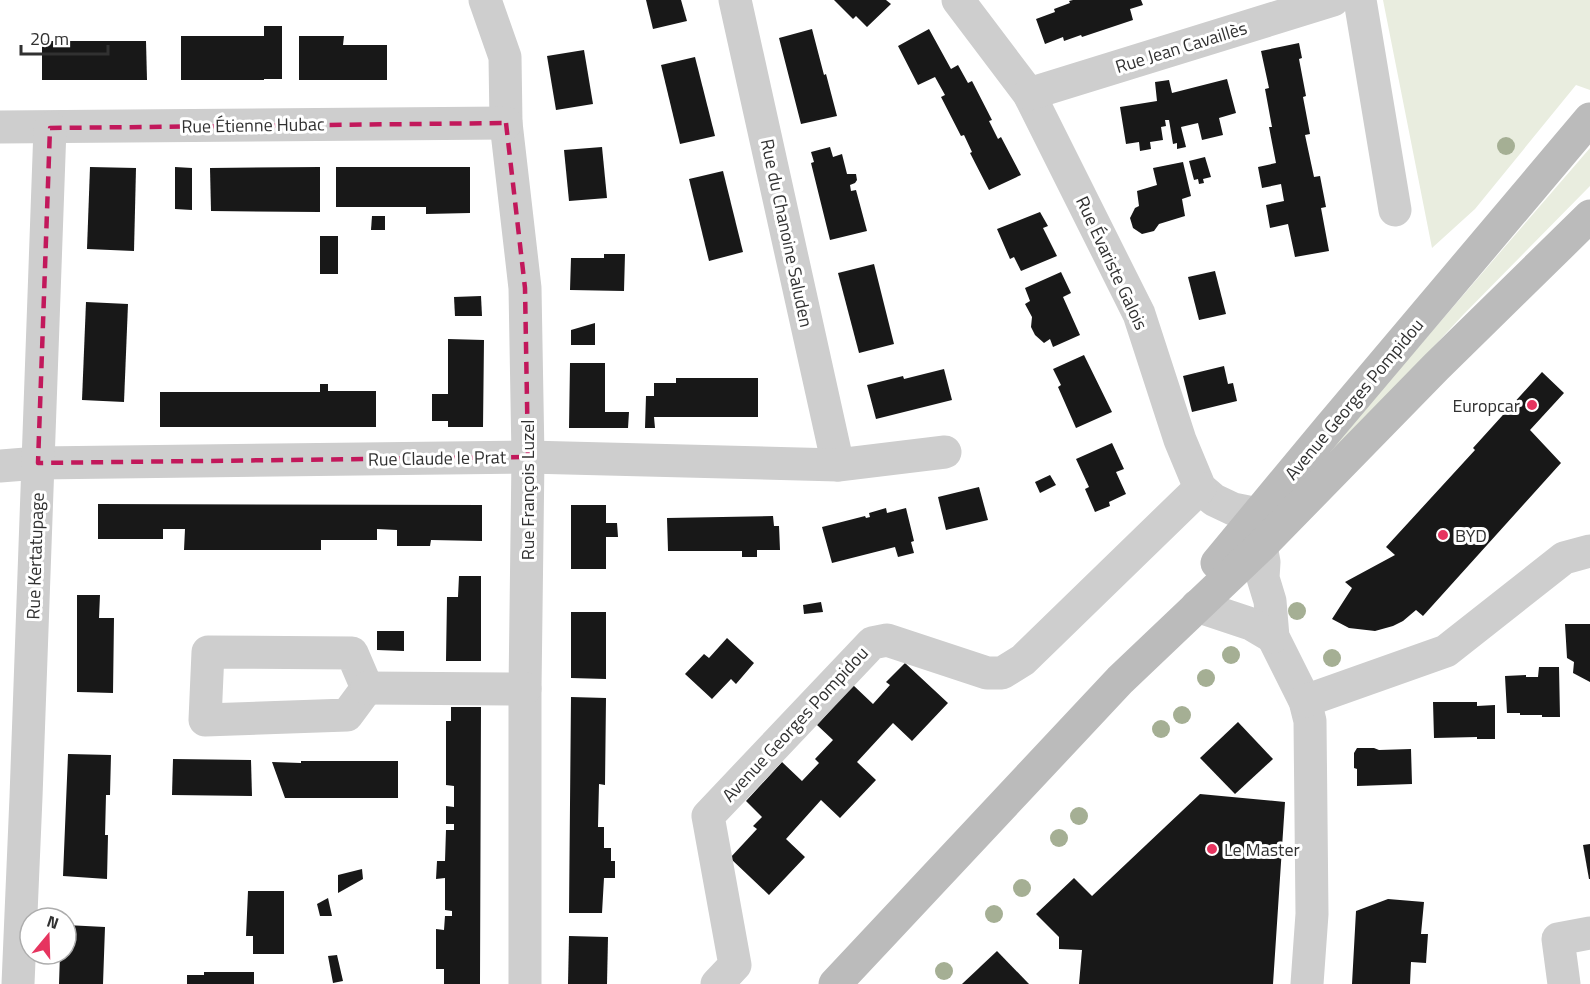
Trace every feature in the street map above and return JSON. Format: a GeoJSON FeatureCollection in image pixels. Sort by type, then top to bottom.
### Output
{"type":"FeatureCollection","features":[{"type":"Feature","properties":{"kind":"main road","name":"Avenue Georges Pompidou"},"geometry":{"type":"LineString","coordinates":[[1120,680],[1590,119]]}},
{"type":"Feature","properties":{"kind":"main road","name":"Avenue Georges Pompidou"},"geometry":{"type":"LineString","coordinates":[[835,984],[1120,680],[1261,546],[1436,367],[1590,216]]}},
{"type":"Feature","properties":{"kind":"street","name":"Rue François Luzel"},"geometry":{"type":"LineString","coordinates":[[485,0],[505,57],[506,123],[525,288],[528,457],[525,984]]}},
{"type":"Feature","properties":{"kind":"street","name":"Rue du Chanoine Saluden"},"geometry":{"type":"LineString","coordinates":[[735,0],[838,465]]}},
{"type":"Feature","properties":{"kind":"street","name":"Rue Évariste Galois"},"geometry":{"type":"LineString","coordinates":[[958,0],[1029,94],[1140,314],[1180,440],[1200,488]]}},
{"type":"Feature","properties":{"kind":"street","name":"Rue Jean Cavaillès"},"geometry":{"type":"LineString","coordinates":[[1029,94],[1333,0]]}},
{"type":"Feature","properties":{"kind":"street"},"geometry":{"type":"LineString","coordinates":[[1359,0],[1395,210]]}},
{"type":"Feature","properties":{"kind":"street","name":"Rue Étienne Hubac"},"geometry":{"type":"LineString","coordinates":[[0,127],[506,123]]}},
{"type":"Feature","properties":{"kind":"street","name":"Rue Kertatupage"},"geometry":{"type":"LineString","coordinates":[[18,984],[13,798],[38,464],[50,128]]}},
{"type":"Feature","properties":{"kind":"street","name":"Rue Claude le Prat"},"geometry":{"type":"LineString","coordinates":[[0,466],[528,457],[838,465],[945,452]]}},
{"type":"Feature","properties":{"kind":"street"},"geometry":{"type":"LineString","coordinates":[[1200,488],[1214,500],[1233,509],[1258,514]]}},
{"type":"Feature","properties":{"kind":"street","name":"Avenue Georges Pompidou"},"geometry":{"type":"LineString","coordinates":[[717,984],[735,965],[708,816],[872,643],[887,640],[987,673],[1002,673],[1023,660],[1200,488]]}},
{"type":"Feature","properties":{"kind":"street"},"geometry":{"type":"LineString","coordinates":[[1261,546],[1264,562],[1263,578],[1270,601],[1273,637],[1305,701],[1310,721],[1312,902],[1307,984]]}},
{"type":"Feature","properties":{"kind":"street"},"geometry":{"type":"LineString","coordinates":[[1305,701],[1446,651],[1564,558],[1590,551]]}},
{"type":"Feature","properties":{"kind":"street"},"geometry":{"type":"LineString","coordinates":[[1197,606],[1251,624],[1273,637]]}},
{"type":"Feature","properties":{"kind":"street"},"geometry":{"type":"LineString","coordinates":[[208,652],[352,653],[367,688],[347,715],[205,720],[208,652]]}},
{"type":"Feature","properties":{"kind":"street"},"geometry":{"type":"LineString","coordinates":[[367,688],[525,689]]}},
{"type":"Feature","properties":{"kind":"street"},"geometry":{"type":"LineString","coordinates":[[1564,984],[1558,939],[1590,933]]}},
{"type":"Feature","properties":{"kind":"highlighted area"},"geometry":{"type":"Polygon","coordinates":[[[506,123],[525,288],[528,457],[38,463],[50,128],[506,123]]]}},
{"type":"Feature","properties":{"kind":"shaded area"},"geometry":{"type":"Polygon","coordinates":[[[1383,0],[1590,0],[1590,90],[1576,85],[1475,209],[1432,248],[1383,0]]]}},
{"type":"Feature","properties":{"kind":"shaded area"},"geometry":{"type":"Polygon","coordinates":[[[1590,148],[1590,186],[1463,315],[1228,568],[1590,148]]]}},
{"type":"Feature","properties":{"kind":"building"},"geometry":{"type":"Polygon","coordinates":[[[646,0],[681,0],[687,21],[653,29],[646,0]]]}},
{"type":"Feature","properties":{"kind":"building"},"geometry":{"type":"Polygon","coordinates":[[[834,0],[886,0],[891,4],[867,27],[856,16],[853,19],[834,0]]]}},
{"type":"Feature","properties":{"kind":"building"},"geometry":{"type":"Polygon","coordinates":[[[1073,0],[1141,0],[1143,5],[1130,9],[1133,20],[1082,37],[1081,35],[1064,41],[1063,37],[1045,44],[1036,19],[1055,12],[1054,9],[1073,0]]]}},
{"type":"Feature","properties":{"kind":"building"},"geometry":{"type":"Polygon","coordinates":[[[264,26],[282,26],[282,79],[181,80],[181,36],[264,36],[264,26]]]}},
{"type":"Feature","properties":{"kind":"building"},"geometry":{"type":"Polygon","coordinates":[[[812,29],[837,116],[801,124],[779,38],[812,29]]]}},
{"type":"Feature","properties":{"kind":"building"},"geometry":{"type":"Polygon","coordinates":[[[929,29],[951,69],[958,65],[968,83],[972,81],[992,120],[989,121],[998,139],[1001,137],[1021,175],[989,190],[970,153],[972,152],[964,135],[961,136],[941,97],[945,95],[935,77],[918,85],[898,46],[929,29]]]}},
{"type":"Feature","properties":{"kind":"building"},"geometry":{"type":"Polygon","coordinates":[[[299,36],[344,36],[343,45],[387,45],[387,80],[299,80],[299,36]]]}},
{"type":"Feature","properties":{"kind":"building"},"geometry":{"type":"Polygon","coordinates":[[[42,41],[146,41],[147,80],[42,80],[42,41]]]}},
{"type":"Feature","properties":{"kind":"building"},"geometry":{"type":"Polygon","coordinates":[[[1299,43],[1302,58],[1299,59],[1306,96],[1303,97],[1310,134],[1305,135],[1314,177],[1320,176],[1326,207],[1321,208],[1329,251],[1295,257],[1288,224],[1270,228],[1266,205],[1284,201],[1281,184],[1262,188],[1258,167],[1276,163],[1265,89],[1269,88],[1261,51],[1299,43]]]}},
{"type":"Feature","properties":{"kind":"building"},"geometry":{"type":"Polygon","coordinates":[[[584,50],[593,104],[556,110],[547,56],[584,50]]]}},
{"type":"Feature","properties":{"kind":"building"},"geometry":{"type":"Polygon","coordinates":[[[695,57],[715,136],[680,144],[661,65],[695,57]]]}},
{"type":"Feature","properties":{"kind":"building"},"geometry":{"type":"Polygon","coordinates":[[[1227,79],[1236,113],[1219,118],[1223,135],[1202,140],[1198,123],[1181,127],[1186,147],[1177,149],[1177,143],[1173,144],[1169,120],[1165,120],[1166,126],[1161,127],[1163,140],[1150,142],[1151,149],[1140,151],[1139,142],[1126,144],[1120,107],[1157,101],[1155,82],[1169,80],[1172,93],[1227,79]]]}},
{"type":"Feature","properties":{"kind":"building"},"geometry":{"type":"Polygon","coordinates":[[[602,147],[607,198],[569,201],[564,150],[602,147]]]}},
{"type":"Feature","properties":{"kind":"building"},"geometry":{"type":"Polygon","coordinates":[[[830,147],[833,157],[842,154],[847,174],[856,174],[857,180],[850,185],[851,191],[856,190],[867,231],[830,240],[811,163],[814,162],[811,152],[830,147]]]}},
{"type":"Feature","properties":{"kind":"building"},"geometry":{"type":"Polygon","coordinates":[[[1205,157],[1211,177],[1203,179],[1204,183],[1199,184],[1198,179],[1194,180],[1189,161],[1205,157]]]}},
{"type":"Feature","properties":{"kind":"building"},"geometry":{"type":"Polygon","coordinates":[[[1183,162],[1191,196],[1182,199],[1185,216],[1159,224],[1154,231],[1142,234],[1133,228],[1130,218],[1135,208],[1139,206],[1137,191],[1157,185],[1153,168],[1183,162]]]}},
{"type":"Feature","properties":{"kind":"building"},"geometry":{"type":"Polygon","coordinates":[[[90,167],[136,168],[134,251],[87,249],[90,167]]]}},
{"type":"Feature","properties":{"kind":"building"},"geometry":{"type":"Polygon","coordinates":[[[175,167],[192,168],[192,210],[175,209],[175,167]]]}},
{"type":"Feature","properties":{"kind":"building"},"geometry":{"type":"Polygon","coordinates":[[[320,167],[320,212],[211,211],[210,168],[320,167]]]}},
{"type":"Feature","properties":{"kind":"building"},"geometry":{"type":"Polygon","coordinates":[[[336,167],[470,167],[470,213],[426,214],[426,207],[336,207],[336,167]]]}},
{"type":"Feature","properties":{"kind":"building"},"geometry":{"type":"Polygon","coordinates":[[[723,171],[743,252],[709,261],[689,179],[723,171]]]}},
{"type":"Feature","properties":{"kind":"building"},"geometry":{"type":"Polygon","coordinates":[[[1040,212],[1048,226],[1043,228],[1057,256],[1021,271],[1014,257],[1010,259],[997,229],[1040,212]]]}},
{"type":"Feature","properties":{"kind":"building"},"geometry":{"type":"Polygon","coordinates":[[[372,216],[385,216],[385,230],[371,230],[372,216]]]}},
{"type":"Feature","properties":{"kind":"building"},"geometry":{"type":"Polygon","coordinates":[[[320,236],[338,236],[338,274],[320,274],[320,236]]]}},
{"type":"Feature","properties":{"kind":"building"},"geometry":{"type":"Polygon","coordinates":[[[604,254],[625,254],[624,291],[570,290],[571,258],[604,258],[604,254]]]}},
{"type":"Feature","properties":{"kind":"building"},"geometry":{"type":"Polygon","coordinates":[[[874,264],[894,344],[859,353],[838,273],[874,264]]]}},
{"type":"Feature","properties":{"kind":"building"},"geometry":{"type":"Polygon","coordinates":[[[1215,271],[1226,314],[1199,320],[1188,277],[1215,271]]]}},
{"type":"Feature","properties":{"kind":"building"},"geometry":{"type":"Polygon","coordinates":[[[1061,272],[1071,293],[1063,297],[1080,335],[1053,347],[1050,339],[1044,343],[1035,335],[1031,327],[1032,317],[1025,304],[1030,301],[1025,288],[1061,272]]]}},
{"type":"Feature","properties":{"kind":"building"},"geometry":{"type":"Polygon","coordinates":[[[481,296],[482,316],[455,316],[454,297],[481,296]]]}},
{"type":"Feature","properties":{"kind":"building"},"geometry":{"type":"Polygon","coordinates":[[[86,302],[128,304],[124,402],[82,400],[86,302]]]}},
{"type":"Feature","properties":{"kind":"building"},"geometry":{"type":"Polygon","coordinates":[[[595,323],[595,345],[571,345],[571,330],[595,323]]]}},
{"type":"Feature","properties":{"kind":"building"},"geometry":{"type":"Polygon","coordinates":[[[448,339],[484,340],[483,427],[448,427],[448,421],[432,421],[432,394],[448,394],[448,339]]]}},
{"type":"Feature","properties":{"kind":"building"},"geometry":{"type":"Polygon","coordinates":[[[1084,355],[1112,412],[1076,428],[1058,387],[1061,385],[1053,369],[1084,355]]]}},
{"type":"Feature","properties":{"kind":"building"},"geometry":{"type":"Polygon","coordinates":[[[570,363],[605,363],[605,412],[629,412],[628,428],[569,428],[570,363]]]}},
{"type":"Feature","properties":{"kind":"building"},"geometry":{"type":"Polygon","coordinates":[[[1224,366],[1228,384],[1233,383],[1237,401],[1192,412],[1183,376],[1224,366]]]}},
{"type":"Feature","properties":{"kind":"building"},"geometry":{"type":"Polygon","coordinates":[[[944,369],[952,400],[876,419],[867,385],[944,369]]]}},
{"type":"Feature","properties":{"kind":"building"},"geometry":{"type":"Polygon","coordinates":[[[1542,372],[1564,393],[1530,430],[1561,463],[1423,616],[1416,610],[1403,621],[1375,631],[1349,628],[1332,619],[1352,588],[1345,582],[1395,555],[1386,547],[1475,450],[1473,448],[1542,372]]]}},
{"type":"Feature","properties":{"kind":"building"},"geometry":{"type":"Polygon","coordinates":[[[676,378],[758,378],[758,417],[654,417],[655,428],[645,428],[646,396],[654,396],[654,383],[676,383],[676,378]]]}},
{"type":"Feature","properties":{"kind":"building"},"geometry":{"type":"Polygon","coordinates":[[[320,384],[328,384],[328,391],[376,391],[376,427],[160,427],[160,392],[320,392],[320,384]]]}},
{"type":"Feature","properties":{"kind":"building"},"geometry":{"type":"Polygon","coordinates":[[[1112,443],[1124,469],[1116,472],[1126,494],[1109,502],[1110,506],[1095,512],[1085,489],[1089,487],[1076,459],[1112,443]]]}},
{"type":"Feature","properties":{"kind":"building"},"geometry":{"type":"Polygon","coordinates":[[[1050,475],[1056,485],[1040,493],[1035,482],[1050,475]]]}},
{"type":"Feature","properties":{"kind":"building"},"geometry":{"type":"Polygon","coordinates":[[[979,487],[988,520],[946,530],[938,497],[979,487]]]}},
{"type":"Feature","properties":{"kind":"building"},"geometry":{"type":"Polygon","coordinates":[[[98,504],[482,505],[482,541],[431,540],[430,546],[397,546],[397,530],[377,529],[377,540],[321,540],[321,550],[184,550],[185,529],[163,529],[163,539],[98,539],[98,504]]]}},
{"type":"Feature","properties":{"kind":"building"},"geometry":{"type":"Polygon","coordinates":[[[571,505],[606,505],[606,523],[617,523],[618,537],[606,537],[606,569],[571,569],[571,505]]]}},
{"type":"Feature","properties":{"kind":"building"},"geometry":{"type":"Polygon","coordinates":[[[886,508],[887,513],[906,508],[914,541],[911,542],[914,553],[898,557],[895,547],[832,563],[822,527],[865,516],[870,517],[869,513],[886,508]]]}},
{"type":"Feature","properties":{"kind":"building"},"geometry":{"type":"Polygon","coordinates":[[[773,516],[774,526],[779,526],[780,550],[757,550],[757,557],[742,557],[742,551],[668,551],[667,518],[773,516]]]}},
{"type":"Feature","properties":{"kind":"building"},"geometry":{"type":"Polygon","coordinates":[[[459,576],[481,576],[481,661],[446,661],[447,597],[458,597],[459,576]]]}},
{"type":"Feature","properties":{"kind":"building"},"geometry":{"type":"Polygon","coordinates":[[[77,595],[100,595],[99,618],[114,618],[113,693],[77,692],[77,595]]]}},
{"type":"Feature","properties":{"kind":"building"},"geometry":{"type":"Polygon","coordinates":[[[821,602],[823,612],[804,614],[803,605],[821,602]]]}},
{"type":"Feature","properties":{"kind":"building"},"geometry":{"type":"Polygon","coordinates":[[[571,612],[606,612],[606,679],[571,678],[571,612]]]}},
{"type":"Feature","properties":{"kind":"building"},"geometry":{"type":"Polygon","coordinates":[[[1565,624],[1590,624],[1590,682],[1573,673],[1574,662],[1567,658],[1565,624]]]}},
{"type":"Feature","properties":{"kind":"building"},"geometry":{"type":"Polygon","coordinates":[[[377,631],[404,631],[404,651],[377,650],[377,631]]]}},
{"type":"Feature","properties":{"kind":"building"},"geometry":{"type":"Polygon","coordinates":[[[727,638],[754,663],[736,684],[731,679],[712,699],[685,674],[704,654],[709,658],[727,638]]]}},
{"type":"Feature","properties":{"kind":"building"},"geometry":{"type":"Polygon","coordinates":[[[905,663],[948,703],[912,741],[893,723],[857,762],[876,780],[840,818],[821,800],[786,839],[805,857],[769,895],[730,858],[757,829],[753,826],[762,817],[746,801],[782,762],[802,781],[819,763],[815,759],[833,740],[817,725],[853,685],[873,704],[890,685],[886,682],[905,663]]]}},
{"type":"Feature","properties":{"kind":"building"},"geometry":{"type":"Polygon","coordinates":[[[1539,667],[1559,667],[1560,717],[1507,713],[1505,676],[1538,677],[1539,667]]]}},
{"type":"Feature","properties":{"kind":"building"},"geometry":{"type":"Polygon","coordinates":[[[571,697],[606,698],[605,785],[599,784],[598,827],[604,827],[604,848],[611,848],[611,861],[615,861],[615,878],[604,878],[602,913],[569,913],[571,697]]]}},
{"type":"Feature","properties":{"kind":"building"},"geometry":{"type":"Polygon","coordinates":[[[1433,702],[1477,702],[1477,706],[1495,705],[1495,739],[1434,738],[1433,702]]]}},
{"type":"Feature","properties":{"kind":"building"},"geometry":{"type":"Polygon","coordinates":[[[451,707],[481,707],[480,984],[444,984],[444,969],[436,969],[436,929],[444,930],[445,916],[452,916],[452,911],[445,910],[445,878],[436,879],[437,861],[445,861],[446,830],[454,830],[454,824],[446,824],[446,806],[454,807],[454,786],[446,785],[446,721],[451,721],[451,707]]]}},
{"type":"Feature","properties":{"kind":"building"},"geometry":{"type":"Polygon","coordinates":[[[1238,722],[1273,759],[1235,794],[1200,758],[1238,722]]]}},
{"type":"Feature","properties":{"kind":"building"},"geometry":{"type":"Polygon","coordinates":[[[1357,748],[1411,749],[1412,784],[1357,786],[1354,753],[1357,748]]]}},
{"type":"Feature","properties":{"kind":"building"},"geometry":{"type":"Polygon","coordinates":[[[68,754],[111,755],[110,795],[106,795],[107,879],[63,876],[68,754]]]}},
{"type":"Feature","properties":{"kind":"building"},"geometry":{"type":"Polygon","coordinates":[[[173,759],[251,760],[252,796],[172,795],[173,759]]]}},
{"type":"Feature","properties":{"kind":"building"},"geometry":{"type":"Polygon","coordinates":[[[301,761],[398,761],[398,798],[285,798],[272,762],[301,763],[301,761]]]}},
{"type":"Feature","properties":{"kind":"building","name":"Le Master"},"geometry":{"type":"Polygon","coordinates":[[[1200,794],[1285,802],[1273,984],[1079,984],[1082,950],[1059,949],[1059,937],[1036,914],[1074,878],[1092,896],[1200,794]]]}},
{"type":"Feature","properties":{"kind":"building"},"geometry":{"type":"Polygon","coordinates":[[[1590,844],[1590,879],[1589,879],[1583,845],[1590,844]]]}},
{"type":"Feature","properties":{"kind":"building"},"geometry":{"type":"Polygon","coordinates":[[[362,869],[363,879],[338,893],[338,875],[362,869]]]}},
{"type":"Feature","properties":{"kind":"building"},"geometry":{"type":"Polygon","coordinates":[[[248,891],[284,891],[284,954],[253,954],[253,936],[246,936],[248,891]]]}},
{"type":"Feature","properties":{"kind":"building"},"geometry":{"type":"Polygon","coordinates":[[[328,898],[332,916],[320,916],[317,904],[328,898]]]}},
{"type":"Feature","properties":{"kind":"building"},"geometry":{"type":"Polygon","coordinates":[[[1388,899],[1424,902],[1421,934],[1428,934],[1426,963],[1411,962],[1410,984],[1352,984],[1356,911],[1388,899]]]}},
{"type":"Feature","properties":{"kind":"building"},"geometry":{"type":"Polygon","coordinates":[[[78,926],[105,927],[103,984],[59,984],[60,966],[78,966],[78,926]]]}},
{"type":"Feature","properties":{"kind":"building"},"geometry":{"type":"Polygon","coordinates":[[[569,936],[608,937],[607,984],[568,984],[569,936]]]}},
{"type":"Feature","properties":{"kind":"building"},"geometry":{"type":"Polygon","coordinates":[[[997,951],[1029,984],[962,984],[997,951]]]}},
{"type":"Feature","properties":{"kind":"building"},"geometry":{"type":"Polygon","coordinates":[[[337,955],[343,981],[333,983],[328,956],[337,955]]]}},
{"type":"Feature","properties":{"kind":"building"},"geometry":{"type":"Polygon","coordinates":[[[204,972],[254,972],[254,984],[187,984],[187,975],[204,975],[204,972]]]}},
{"type":"Feature","properties":{"kind":"place","name":"Europcar"},"geometry":{"type":"Point","coordinates":[1532,405]}},
{"type":"Feature","properties":{"kind":"place","name":"BYD"},"geometry":{"type":"Point","coordinates":[1443,535]}},
{"type":"Feature","properties":{"kind":"place","name":"Le Master"},"geometry":{"type":"Point","coordinates":[1212,849]}}]}
